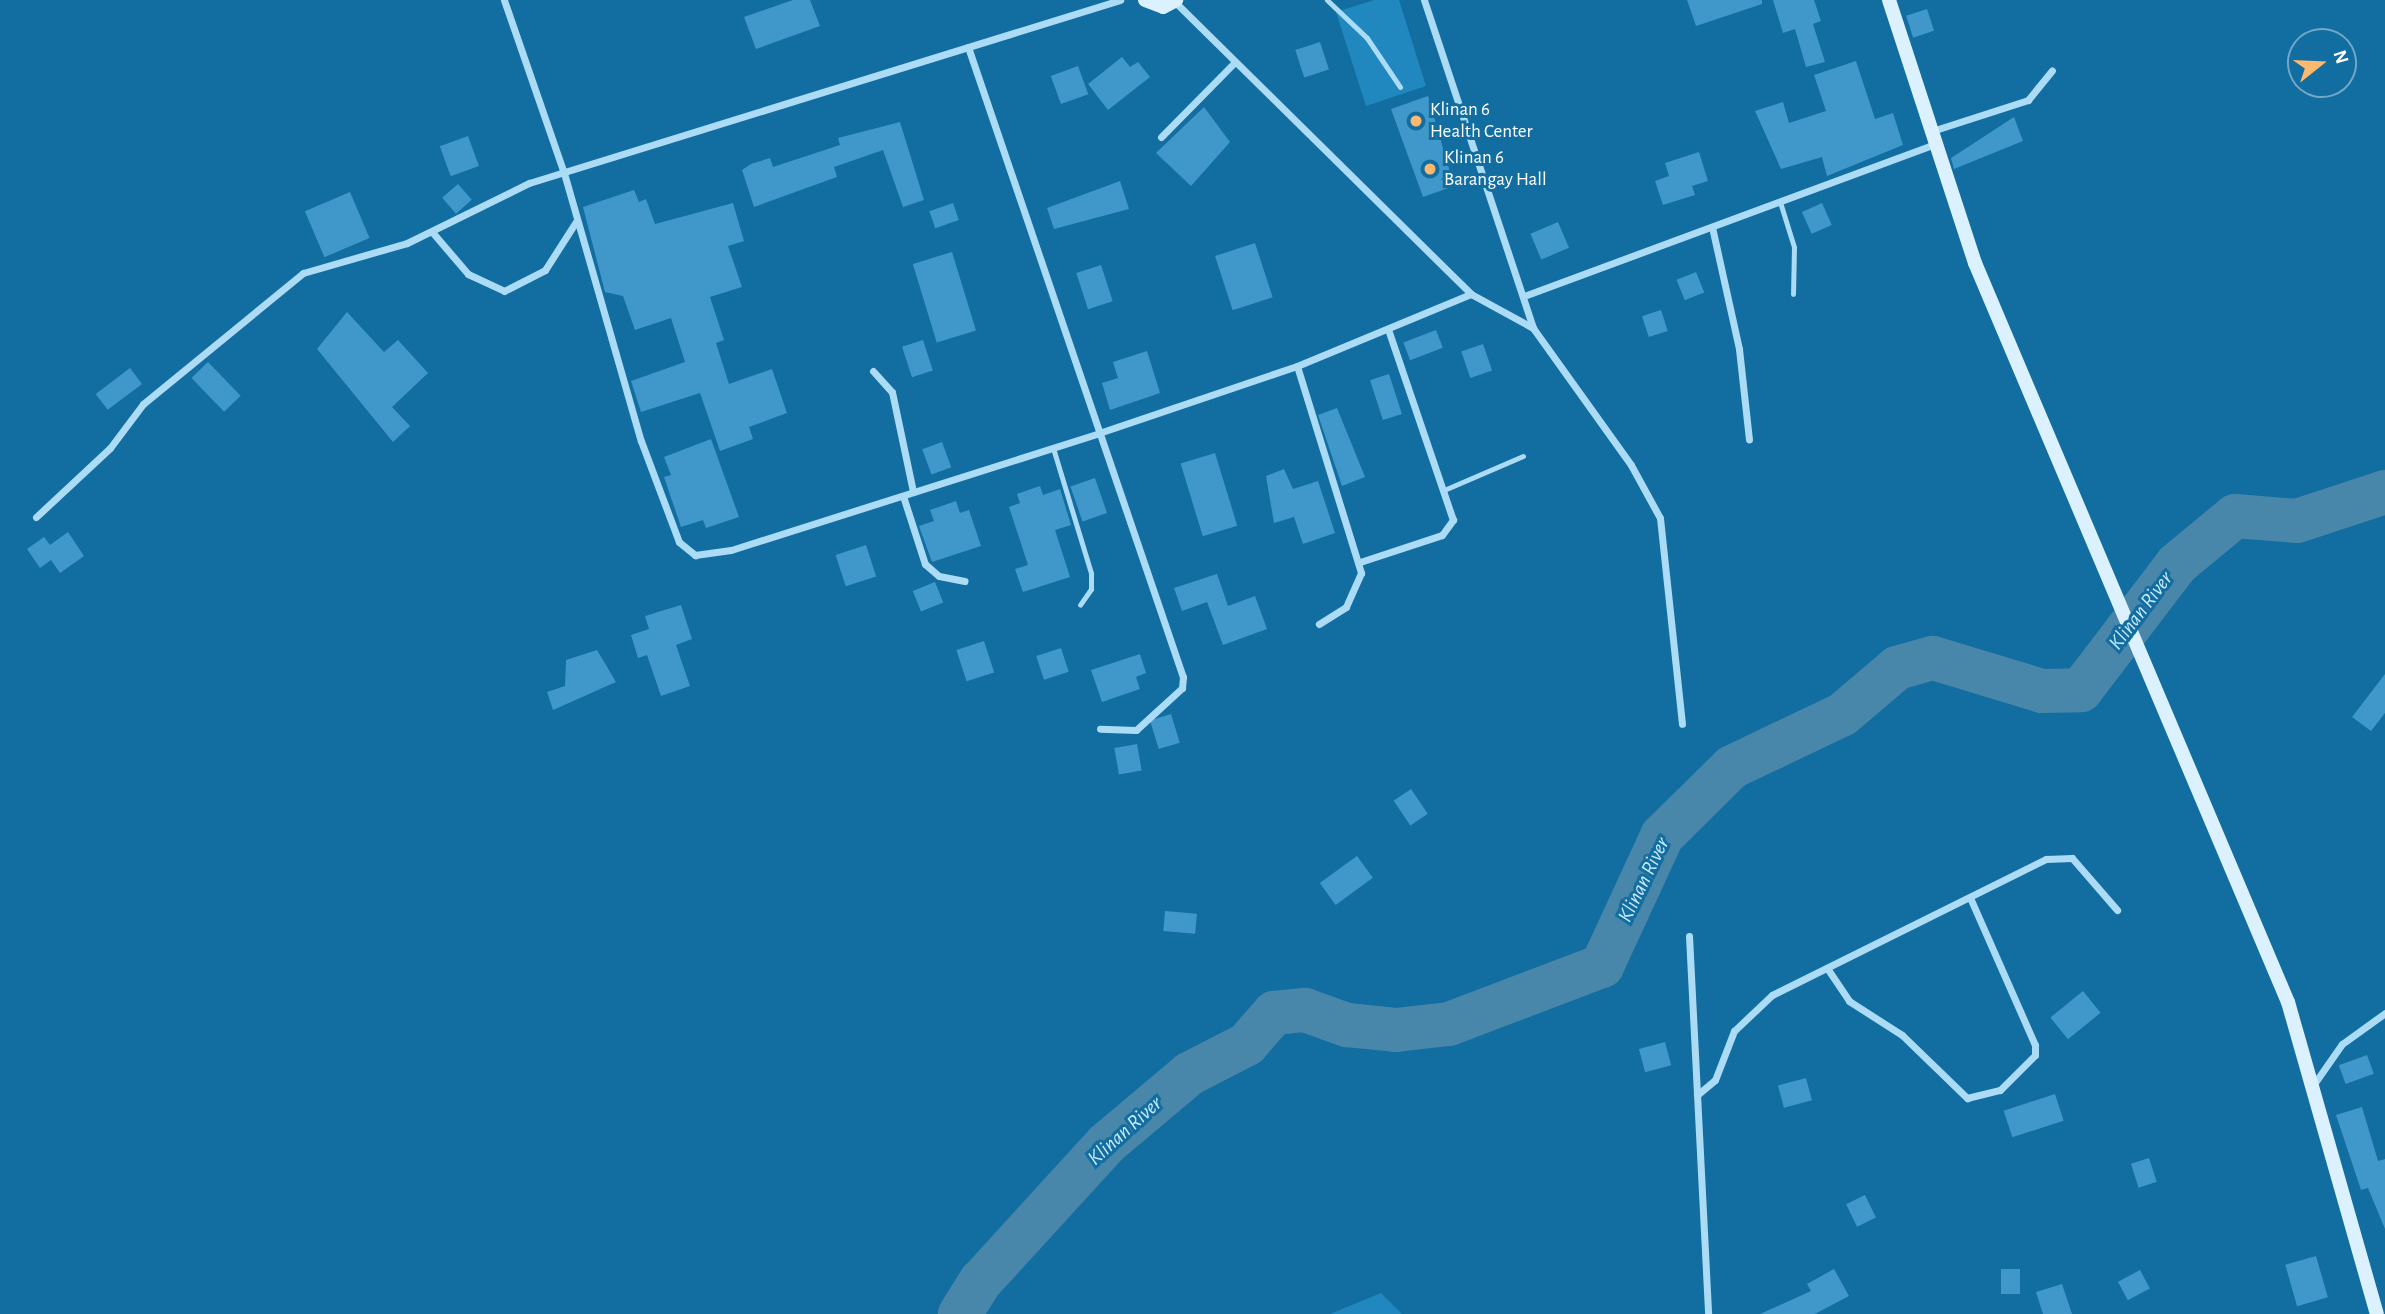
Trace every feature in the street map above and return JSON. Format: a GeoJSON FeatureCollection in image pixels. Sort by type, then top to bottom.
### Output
{"type":"FeatureCollection","features":[{"type":"Feature","properties":{"kind":"street"},"geometry":{"type":"LineString","coordinates":[[504,0],[564,173],[641,441],[687,550],[705,556],[1053,448],[1297,366],[1471,294]]}},
{"type":"Feature","properties":{"kind":"street"},"geometry":{"type":"LineString","coordinates":[[36,517],[110,448],[143,404],[272,292],[303,273],[433,233],[500,194],[1119,0]]}},
{"type":"Feature","properties":{"kind":"street"},"geometry":{"type":"LineString","coordinates":[[1145,0],[1163,7],[1175,1],[1233,64],[1471,294],[1533,328]]}},
{"type":"Feature","properties":{"kind":"street"},"geometry":{"type":"LineString","coordinates":[[1424,0],[1533,328],[1632,465],[1660,518],[1682,724]]}},
{"type":"Feature","properties":{"kind":"street"},"geometry":{"type":"LineString","coordinates":[[1889,0],[1975,263],[2288,1002],[2314,1084],[2377,1314]]}},
{"type":"Feature","properties":{"kind":"street"},"geometry":{"type":"LineString","coordinates":[[968,47],[1183,677],[1182,688],[1136,730],[1100,729]]}},
{"type":"Feature","properties":{"kind":"street"},"geometry":{"type":"LineString","coordinates":[[1161,137],[1233,64]]}},
{"type":"Feature","properties":{"kind":"street"},"geometry":{"type":"LineString","coordinates":[[1524,296],[1780,202],[2028,100],[2052,70]]}},
{"type":"Feature","properties":{"kind":"street"},"geometry":{"type":"LineString","coordinates":[[433,233],[468,274],[504,291],[545,270],[577,219]]}},
{"type":"Feature","properties":{"kind":"street"},"geometry":{"type":"LineString","coordinates":[[1712,227],[1739,349],[1749,439]]}},
{"type":"Feature","properties":{"kind":"street"},"geometry":{"type":"LineString","coordinates":[[1360,562],[1451,529],[1444,490],[1388,329]]}},
{"type":"Feature","properties":{"kind":"street"},"geometry":{"type":"LineString","coordinates":[[1297,366],[1360,562],[1346,607],[1319,624]]}},
{"type":"Feature","properties":{"kind":"street"},"geometry":{"type":"LineString","coordinates":[[873,371],[892,392],[913,492]]}},
{"type":"Feature","properties":{"kind":"street"},"geometry":{"type":"LineString","coordinates":[[903,496],[925,564],[939,576],[965,580]]}},
{"type":"Feature","properties":{"kind":"street"},"geometry":{"type":"LineString","coordinates":[[1697,1095],[1715,1080],[1749,1011],[1827,968],[2059,856],[2072,858],[2117,910]]}},
{"type":"Feature","properties":{"kind":"street"},"geometry":{"type":"LineString","coordinates":[[1827,968],[1849,1001],[1902,1035],[1968,1098],[2000,1090],[2035,1055],[2035,1045],[1972,900]]}},
{"type":"Feature","properties":{"kind":"street"},"geometry":{"type":"LineString","coordinates":[[1689,936],[1709,1314]]}},
{"type":"Feature","properties":{"kind":"street"},"geometry":{"type":"LineString","coordinates":[[2314,1084],[2342,1044],[2385,1013]]}},
{"type":"Feature","properties":{"kind":"lane"},"geometry":{"type":"LineString","coordinates":[[1327,0],[1367,38],[1400,87]]}},
{"type":"Feature","properties":{"kind":"lane"},"geometry":{"type":"LineString","coordinates":[[1780,202],[1794,247],[1793,294]]}},
{"type":"Feature","properties":{"kind":"lane"},"geometry":{"type":"LineString","coordinates":[[1053,448],[1091,573],[1091,589],[1080,605]]}},
{"type":"Feature","properties":{"kind":"lane"},"geometry":{"type":"LineString","coordinates":[[1444,490],[1523,456]]}},
{"type":"Feature","properties":{"kind":"shaded area"},"geometry":{"type":"Polygon","coordinates":[[[1374,0],[1399,0],[1426,86],[1366,106],[1336,12],[1374,0]]]}},
{"type":"Feature","properties":{"kind":"shaded area"},"geometry":{"type":"Polygon","coordinates":[[[1381,1293],[1402,1314],[1330,1314],[1381,1293]]]}},
{"type":"Feature","properties":{"kind":"building"},"geometry":{"type":"Polygon","coordinates":[[[793,0],[810,0],[820,26],[756,49],[744,17],[793,0]]]}},
{"type":"Feature","properties":{"kind":"building"},"geometry":{"type":"Polygon","coordinates":[[[1687,0],[1762,0],[1762,4],[1696,26],[1687,0]]]}},
{"type":"Feature","properties":{"kind":"building"},"geometry":{"type":"Polygon","coordinates":[[[1773,0],[1814,0],[1821,21],[1813,24],[1825,62],[1806,67],[1795,29],[1783,33],[1773,0]]]}},
{"type":"Feature","properties":{"kind":"building"},"geometry":{"type":"Polygon","coordinates":[[[1927,9],[1934,31],[1913,38],[1906,16],[1927,9]]]}},
{"type":"Feature","properties":{"kind":"building"},"geometry":{"type":"Polygon","coordinates":[[[1320,42],[1329,70],[1304,78],[1295,50],[1320,42]]]}},
{"type":"Feature","properties":{"kind":"building"},"geometry":{"type":"Polygon","coordinates":[[[1122,57],[1130,67],[1138,62],[1150,77],[1108,110],[1088,84],[1122,57]]]}},
{"type":"Feature","properties":{"kind":"building"},"geometry":{"type":"Polygon","coordinates":[[[1856,61],[1875,119],[1893,113],[1903,145],[1827,176],[1822,157],[1781,169],[1755,111],[1783,102],[1789,123],[1826,111],[1814,75],[1856,61]]]}},
{"type":"Feature","properties":{"kind":"building"},"geometry":{"type":"Polygon","coordinates":[[[1078,66],[1088,94],[1061,104],[1051,76],[1078,66]]]}},
{"type":"Feature","properties":{"kind":"building"},"geometry":{"type":"Polygon","coordinates":[[[1428,96],[1454,186],[1423,197],[1391,109],[1428,96]]]}},
{"type":"Feature","properties":{"kind":"building"},"geometry":{"type":"Polygon","coordinates":[[[1204,107],[1230,142],[1191,186],[1156,153],[1204,107]]]}},
{"type":"Feature","properties":{"kind":"building"},"geometry":{"type":"Polygon","coordinates":[[[2014,117],[2023,141],[1954,169],[1951,158],[2014,117]]]}},
{"type":"Feature","properties":{"kind":"building"},"geometry":{"type":"Polygon","coordinates":[[[900,122],[924,200],[903,207],[883,150],[834,167],[837,177],[754,207],[742,170],[751,164],[770,158],[773,167],[840,145],[838,138],[900,122]]]}},
{"type":"Feature","properties":{"kind":"building"},"geometry":{"type":"Polygon","coordinates":[[[468,136],[479,166],[451,176],[440,146],[468,136]]]}},
{"type":"Feature","properties":{"kind":"building"},"geometry":{"type":"Polygon","coordinates":[[[1699,152],[1708,181],[1692,186],[1695,195],[1663,205],[1655,181],[1669,176],[1665,163],[1699,152]]]}},
{"type":"Feature","properties":{"kind":"building"},"geometry":{"type":"Polygon","coordinates":[[[1120,181],[1129,209],[1054,229],[1047,208],[1120,181]]]}},
{"type":"Feature","properties":{"kind":"building"},"geometry":{"type":"Polygon","coordinates":[[[458,184],[472,200],[456,214],[442,198],[458,184]]]}},
{"type":"Feature","properties":{"kind":"building"},"geometry":{"type":"Polygon","coordinates":[[[634,190],[639,202],[646,199],[655,224],[733,203],[744,241],[728,246],[742,287],[710,297],[724,340],[716,343],[729,384],[772,369],[787,413],[749,427],[753,439],[720,451],[700,393],[641,412],[631,381],[685,362],[671,318],[635,330],[623,296],[605,292],[583,207],[634,190]]]}},
{"type":"Feature","properties":{"kind":"building"},"geometry":{"type":"Polygon","coordinates":[[[350,192],[370,238],[324,257],[305,211],[350,192]]]}},
{"type":"Feature","properties":{"kind":"building"},"geometry":{"type":"Polygon","coordinates":[[[953,203],[959,220],[935,228],[929,211],[953,203]]]}},
{"type":"Feature","properties":{"kind":"building"},"geometry":{"type":"Polygon","coordinates":[[[1822,203],[1832,225],[1812,234],[1802,212],[1822,203]]]}},
{"type":"Feature","properties":{"kind":"building"},"geometry":{"type":"Polygon","coordinates":[[[1558,222],[1569,248],[1541,259],[1530,234],[1558,222]]]}},
{"type":"Feature","properties":{"kind":"building"},"geometry":{"type":"Polygon","coordinates":[[[1255,243],[1273,297],[1233,310],[1215,256],[1255,243]]]}},
{"type":"Feature","properties":{"kind":"building"},"geometry":{"type":"Polygon","coordinates":[[[952,252],[976,330],[937,342],[913,264],[952,252]]]}},
{"type":"Feature","properties":{"kind":"building"},"geometry":{"type":"Polygon","coordinates":[[[1101,265],[1113,301],[1088,309],[1076,273],[1101,265]]]}},
{"type":"Feature","properties":{"kind":"building"},"geometry":{"type":"Polygon","coordinates":[[[1696,272],[1704,292],[1685,300],[1677,280],[1696,272]]]}},
{"type":"Feature","properties":{"kind":"building"},"geometry":{"type":"Polygon","coordinates":[[[1661,310],[1668,331],[1649,337],[1642,316],[1661,310]]]}},
{"type":"Feature","properties":{"kind":"building"},"geometry":{"type":"Polygon","coordinates":[[[347,312],[384,352],[398,340],[428,373],[392,407],[410,426],[393,442],[317,349],[347,312]]]}},
{"type":"Feature","properties":{"kind":"building"},"geometry":{"type":"Polygon","coordinates":[[[1436,330],[1443,348],[1410,360],[1403,343],[1436,330]]]}},
{"type":"Feature","properties":{"kind":"building"},"geometry":{"type":"Polygon","coordinates":[[[923,340],[933,370],[912,377],[902,347],[923,340]]]}},
{"type":"Feature","properties":{"kind":"building"},"geometry":{"type":"Polygon","coordinates":[[[1483,344],[1492,370],[1470,378],[1461,351],[1483,344]]]}},
{"type":"Feature","properties":{"kind":"building"},"geometry":{"type":"Polygon","coordinates":[[[1147,351],[1160,393],[1110,410],[1102,383],[1118,378],[1113,362],[1147,351]]]}},
{"type":"Feature","properties":{"kind":"building"},"geometry":{"type":"Polygon","coordinates":[[[208,362],[241,396],[224,412],[191,378],[208,362]]]}},
{"type":"Feature","properties":{"kind":"building"},"geometry":{"type":"Polygon","coordinates":[[[130,368],[142,384],[108,410],[96,394],[130,368]]]}},
{"type":"Feature","properties":{"kind":"building"},"geometry":{"type":"Polygon","coordinates":[[[1389,374],[1402,414],[1383,420],[1370,380],[1389,374]]]}},
{"type":"Feature","properties":{"kind":"building"},"geometry":{"type":"Polygon","coordinates":[[[1337,408],[1365,477],[1342,486],[1318,415],[1337,408]]]}},
{"type":"Feature","properties":{"kind":"building"},"geometry":{"type":"Polygon","coordinates":[[[711,439],[739,517],[706,528],[703,520],[681,527],[664,477],[671,475],[664,457],[711,439]]]}},
{"type":"Feature","properties":{"kind":"building"},"geometry":{"type":"Polygon","coordinates":[[[942,442],[951,467],[932,475],[922,449],[942,442]]]}},
{"type":"Feature","properties":{"kind":"building"},"geometry":{"type":"Polygon","coordinates":[[[1215,453],[1237,526],[1203,536],[1181,464],[1215,453]]]}},
{"type":"Feature","properties":{"kind":"building"},"geometry":{"type":"Polygon","coordinates":[[[1284,469],[1293,489],[1318,481],[1335,533],[1303,544],[1294,517],[1274,523],[1266,476],[1284,469]]]}},
{"type":"Feature","properties":{"kind":"building"},"geometry":{"type":"Polygon","coordinates":[[[1095,478],[1107,513],[1082,521],[1070,486],[1095,478]]]}},
{"type":"Feature","properties":{"kind":"building"},"geometry":{"type":"Polygon","coordinates":[[[1040,486],[1043,495],[1060,489],[1071,525],[1055,530],[1070,577],[1023,592],[1015,569],[1028,565],[1009,507],[1020,503],[1017,494],[1040,486]]]}},
{"type":"Feature","properties":{"kind":"building"},"geometry":{"type":"Polygon","coordinates":[[[956,501],[960,513],[969,510],[981,546],[932,562],[919,526],[934,521],[930,510],[956,501]]]}},
{"type":"Feature","properties":{"kind":"building"},"geometry":{"type":"Polygon","coordinates":[[[68,532],[84,556],[60,573],[51,560],[40,568],[27,549],[44,537],[50,545],[68,532]]]}},
{"type":"Feature","properties":{"kind":"building"},"geometry":{"type":"Polygon","coordinates":[[[866,545],[876,576],[846,586],[836,555],[866,545]]]}},
{"type":"Feature","properties":{"kind":"building"},"geometry":{"type":"Polygon","coordinates":[[[1217,574],[1228,606],[1255,596],[1267,629],[1223,645],[1207,602],[1182,611],[1174,588],[1217,574]]]}},
{"type":"Feature","properties":{"kind":"building"},"geometry":{"type":"Polygon","coordinates":[[[935,582],[943,602],[921,611],[913,591],[935,582]]]}},
{"type":"Feature","properties":{"kind":"building"},"geometry":{"type":"Polygon","coordinates":[[[681,605],[692,639],[676,645],[690,686],[661,696],[647,655],[638,658],[631,635],[649,629],[645,616],[681,605]]]}},
{"type":"Feature","properties":{"kind":"building"},"geometry":{"type":"Polygon","coordinates":[[[984,641],[994,672],[967,681],[956,650],[984,641]]]}},
{"type":"Feature","properties":{"kind":"building"},"geometry":{"type":"Polygon","coordinates":[[[1061,648],[1069,672],[1044,680],[1036,656],[1061,648]]]}},
{"type":"Feature","properties":{"kind":"building"},"geometry":{"type":"Polygon","coordinates":[[[597,650],[616,682],[553,710],[547,692],[565,686],[566,660],[597,650]]]}},
{"type":"Feature","properties":{"kind":"building"},"geometry":{"type":"Polygon","coordinates":[[[1140,654],[1146,673],[1136,677],[1140,689],[1102,702],[1091,670],[1140,654]]]}},
{"type":"Feature","properties":{"kind":"building"},"geometry":{"type":"Polygon","coordinates":[[[2385,674],[2385,713],[2371,731],[2352,717],[2385,674]]]}},
{"type":"Feature","properties":{"kind":"building"},"geometry":{"type":"Polygon","coordinates":[[[1171,714],[1180,743],[1159,749],[1150,720],[1171,714]]]}},
{"type":"Feature","properties":{"kind":"building"},"geometry":{"type":"Polygon","coordinates":[[[1137,744],[1142,771],[1119,775],[1114,748],[1137,744]]]}},
{"type":"Feature","properties":{"kind":"building"},"geometry":{"type":"Polygon","coordinates":[[[1411,789],[1428,814],[1410,826],[1394,801],[1411,789]]]}},
{"type":"Feature","properties":{"kind":"building"},"geometry":{"type":"Polygon","coordinates":[[[1357,856],[1373,878],[1336,905],[1320,883],[1357,856]]]}},
{"type":"Feature","properties":{"kind":"building"},"geometry":{"type":"Polygon","coordinates":[[[1165,911],[1197,914],[1195,934],[1163,931],[1165,911]]]}},
{"type":"Feature","properties":{"kind":"building"},"geometry":{"type":"Polygon","coordinates":[[[2083,991],[2101,1013],[2068,1039],[2050,1017],[2083,991]]]}},
{"type":"Feature","properties":{"kind":"building"},"geometry":{"type":"Polygon","coordinates":[[[1665,1042],[1671,1065],[1645,1072],[1639,1049],[1665,1042]]]}},
{"type":"Feature","properties":{"kind":"building"},"geometry":{"type":"Polygon","coordinates":[[[2367,1055],[2374,1074],[2346,1084],[2339,1065],[2367,1055]]]}},
{"type":"Feature","properties":{"kind":"building"},"geometry":{"type":"Polygon","coordinates":[[[1806,1078],[1812,1100],[1784,1108],[1778,1086],[1806,1078]]]}},
{"type":"Feature","properties":{"kind":"building"},"geometry":{"type":"Polygon","coordinates":[[[2055,1094],[2064,1121],[2012,1137],[2004,1111],[2055,1094]]]}},
{"type":"Feature","properties":{"kind":"building"},"geometry":{"type":"Polygon","coordinates":[[[2362,1107],[2378,1161],[2385,1159],[2385,1229],[2368,1188],[2361,1190],[2336,1115],[2362,1107]]]}},
{"type":"Feature","properties":{"kind":"building"},"geometry":{"type":"Polygon","coordinates":[[[2149,1158],[2157,1182],[2139,1188],[2131,1164],[2149,1158]]]}},
{"type":"Feature","properties":{"kind":"building"},"geometry":{"type":"Polygon","coordinates":[[[1865,1195],[1876,1217],[1857,1227],[1846,1204],[1865,1195]]]}},
{"type":"Feature","properties":{"kind":"building"},"geometry":{"type":"Polygon","coordinates":[[[2316,1256],[2328,1297],[2297,1306],[2285,1265],[2316,1256]]]}},
{"type":"Feature","properties":{"kind":"building"},"geometry":{"type":"Polygon","coordinates":[[[1834,1269],[1849,1296],[1815,1314],[1760,1314],[1811,1291],[1807,1284],[1834,1269]]]}},
{"type":"Feature","properties":{"kind":"building"},"geometry":{"type":"Polygon","coordinates":[[[2001,1269],[2020,1269],[2020,1294],[2001,1294],[2001,1269]]]}},
{"type":"Feature","properties":{"kind":"building"},"geometry":{"type":"Polygon","coordinates":[[[2140,1270],[2150,1289],[2128,1300],[2118,1282],[2140,1270]]]}},
{"type":"Feature","properties":{"kind":"building"},"geometry":{"type":"Polygon","coordinates":[[[2062,1284],[2072,1314],[2043,1314],[2036,1292],[2062,1284]]]}},
{"type":"Feature","properties":{"kind":"waterway","name":"Klinan River"},"geometry":{"type":"LineString","coordinates":[[960,1314],[981,1281],[1106,1144],[1189,1074],[1247,1044],[1274,1013],[1305,1010],[1347,1025],[1396,1030],[1449,1024],[1602,966],[1662,836],[1732,767],[1843,714],[1897,668],[1933,658],[2042,691],[2081,690],[2177,564],[2235,516],[2297,521],[2385,492]]}},
{"type":"Feature","properties":{"kind":"place","name":"Klinan 6 Health Center"},"geometry":{"type":"Point","coordinates":[1416,121]}},
{"type":"Feature","properties":{"kind":"place","name":"Klinan 6 Barangay Hall"},"geometry":{"type":"Point","coordinates":[1430,169]}}]}
